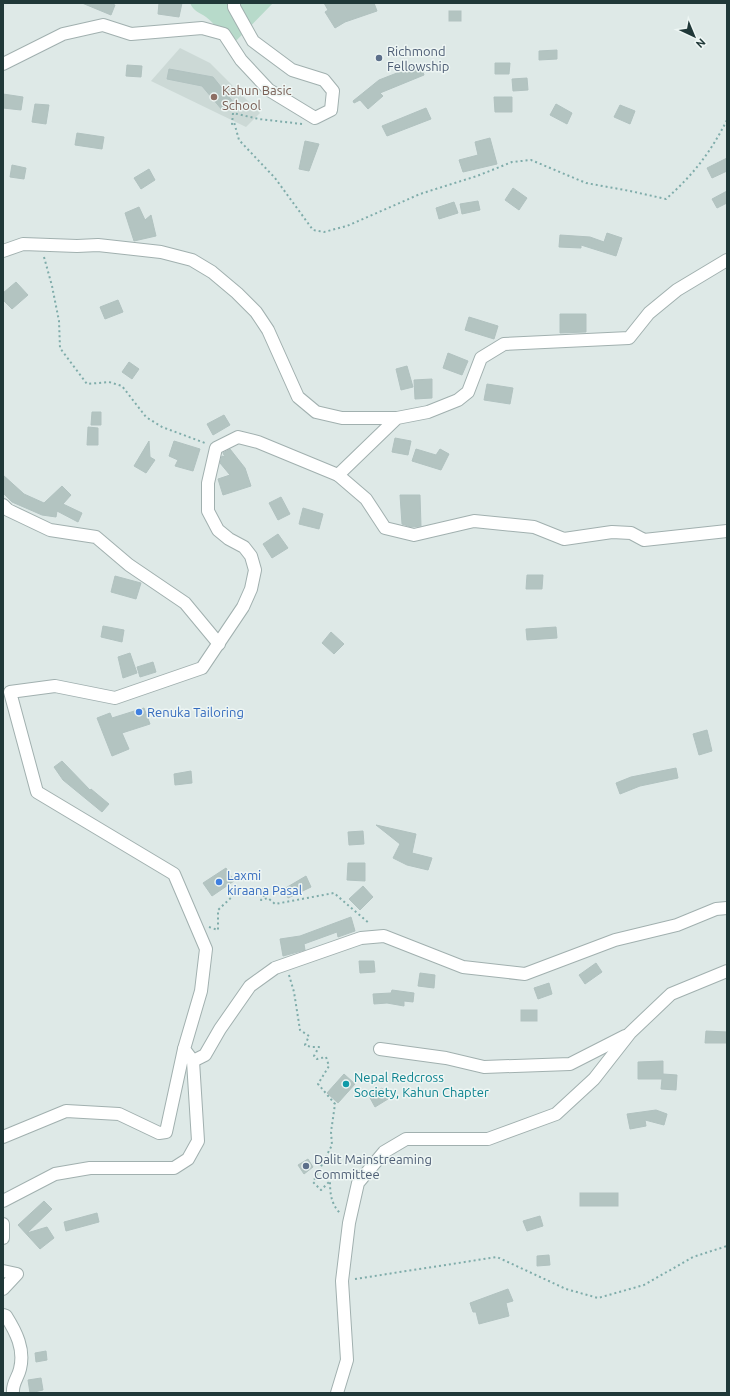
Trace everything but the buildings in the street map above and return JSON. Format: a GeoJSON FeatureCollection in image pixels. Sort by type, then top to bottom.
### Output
{"type":"FeatureCollection","features":[{"type":"Feature","properties":{"kind":"street"},"geometry":{"type":"LineString","coordinates":[[3,64],[62,34],[103,25],[131,34],[202,28],[224,34],[241,60],[269,90],[315,118],[331,110],[333,91],[324,80],[292,70],[253,41],[234,7],[234,3]]}},
{"type":"Feature","properties":{"kind":"street"},"geometry":{"type":"LineString","coordinates":[[3,251],[23,244],[53,246],[98,245],[161,252],[192,260],[212,272],[256,312],[268,330],[298,397],[316,412],[342,418],[397,418],[428,412],[458,400],[468,392],[481,358],[504,344],[629,338],[649,313],[677,290],[727,260]]}},
{"type":"Feature","properties":{"kind":"street"},"geometry":{"type":"LineString","coordinates":[[338,475],[397,418]]}},
{"type":"Feature","properties":{"kind":"street"},"geometry":{"type":"LineString","coordinates":[[3,1137],[66,1111],[119,1114],[159,1133],[166,1132],[184,1050],[201,991],[206,949],[174,874],[37,792],[6,690],[55,686],[115,698],[202,668],[243,607],[251,589],[255,570],[251,556],[244,547],[229,539],[218,530],[208,511],[208,483],[216,448],[238,438],[258,442],[338,475],[366,499],[385,528],[414,536],[474,521],[534,527],[564,539],[612,532],[631,533],[644,540],[727,531]]}},
{"type":"Feature","properties":{"kind":"street"},"geometry":{"type":"LineString","coordinates":[[3,505],[8,510],[50,530],[96,536],[129,565],[185,602],[219,644]]}},
{"type":"Feature","properties":{"kind":"street"},"geometry":{"type":"LineString","coordinates":[[193,1062],[205,1055],[220,1029],[250,986],[275,968],[361,938],[384,936],[463,967],[526,974],[615,940],[677,925],[716,910],[727,908]]}},
{"type":"Feature","properties":{"kind":"street"},"geometry":{"type":"LineString","coordinates":[[337,1393],[347,1360],[342,1281],[349,1223],[358,1183],[384,1152],[406,1139],[488,1139],[556,1114],[594,1079],[630,1033],[671,994],[727,971]]}},
{"type":"Feature","properties":{"kind":"street"},"geometry":{"type":"LineString","coordinates":[[380,1049],[446,1058],[484,1067],[570,1064],[630,1033]]}},
{"type":"Feature","properties":{"kind":"street"},"geometry":{"type":"LineString","coordinates":[[3,1201],[55,1174],[90,1168],[174,1168],[188,1159],[198,1141],[193,1062],[184,1050]]}},
{"type":"Feature","properties":{"kind":"street"},"geometry":{"type":"LineString","coordinates":[[3,1224],[3,1238]]}},
{"type":"Feature","properties":{"kind":"street"},"geometry":{"type":"LineString","coordinates":[[3,1271],[17,1274],[3,1289]]}},
{"type":"Feature","properties":{"kind":"street"},"geometry":{"type":"LineString","coordinates":[[3,1315],[6,1316],[20,1340],[20,1368],[12,1387],[13,1393]]}},
{"type":"Feature","properties":{"kind":"path"},"geometry":{"type":"LineString","coordinates":[[315,118],[308,119],[305,123],[298,124],[259,119],[232,113],[232,124],[234,122],[239,140],[275,178],[313,230],[324,232],[347,226],[420,194],[477,176],[512,162],[531,160],[586,183],[666,199],[683,184],[712,149],[727,120]]}},
{"type":"Feature","properties":{"kind":"path"},"geometry":{"type":"LineString","coordinates":[[53,246],[43,252],[59,321],[60,348],[87,384],[109,382],[122,386],[146,417],[162,427],[182,435],[197,438],[216,448]]}},
{"type":"Feature","properties":{"kind":"path"},"geometry":{"type":"LineString","coordinates":[[195,922],[218,930],[218,910],[235,894],[265,889],[266,893],[261,900],[268,898],[276,904],[334,893],[384,936]]}},
{"type":"Feature","properties":{"kind":"path"},"geometry":{"type":"LineString","coordinates":[[286,964],[294,992],[300,1030],[309,1036],[305,1045],[319,1047],[314,1056],[317,1059],[326,1057],[330,1066],[318,1084],[335,1104],[331,1132],[332,1145],[313,1182],[321,1190],[330,1181],[330,1196],[335,1208],[349,1223]]}},
{"type":"Feature","properties":{"kind":"path"},"geometry":{"type":"LineString","coordinates":[[342,1281],[414,1268],[497,1257],[566,1289],[598,1298],[644,1285],[693,1257],[727,1246]]}},
{"type":"Feature","properties":{"kind":"shaded area","name":"Kahun Basic School"},"geometry":{"type":"Polygon","coordinates":[[[180,48],[210,63],[260,113],[246,127],[151,81],[180,48]]]}},
{"type":"Feature","properties":{"kind":"green space"},"geometry":{"type":"Polygon","coordinates":[[[190,3],[273,3],[230,47],[213,23],[195,10],[190,3]]]}},
{"type":"Feature","properties":{"kind":"place","name":"Richmond Fellowship"},"geometry":{"type":"Point","coordinates":[379,58]}},
{"type":"Feature","properties":{"kind":"place","name":"Kahun Basic School"},"geometry":{"type":"Point","coordinates":[214,97]}},
{"type":"Feature","properties":{"kind":"place","name":"Renuka Tailoring"},"geometry":{"type":"Point","coordinates":[139,712]}},
{"type":"Feature","properties":{"kind":"place","name":"Laxmi kiraana Pasal"},"geometry":{"type":"Point","coordinates":[219,882]}},
{"type":"Feature","properties":{"kind":"place","name":"Nepal Redcross Society, Kahun Chapter"},"geometry":{"type":"Point","coordinates":[346,1084]}},
{"type":"Feature","properties":{"kind":"place","name":"Dalit Mainstreaming Committee"},"geometry":{"type":"Point","coordinates":[306,1166]}}]}
